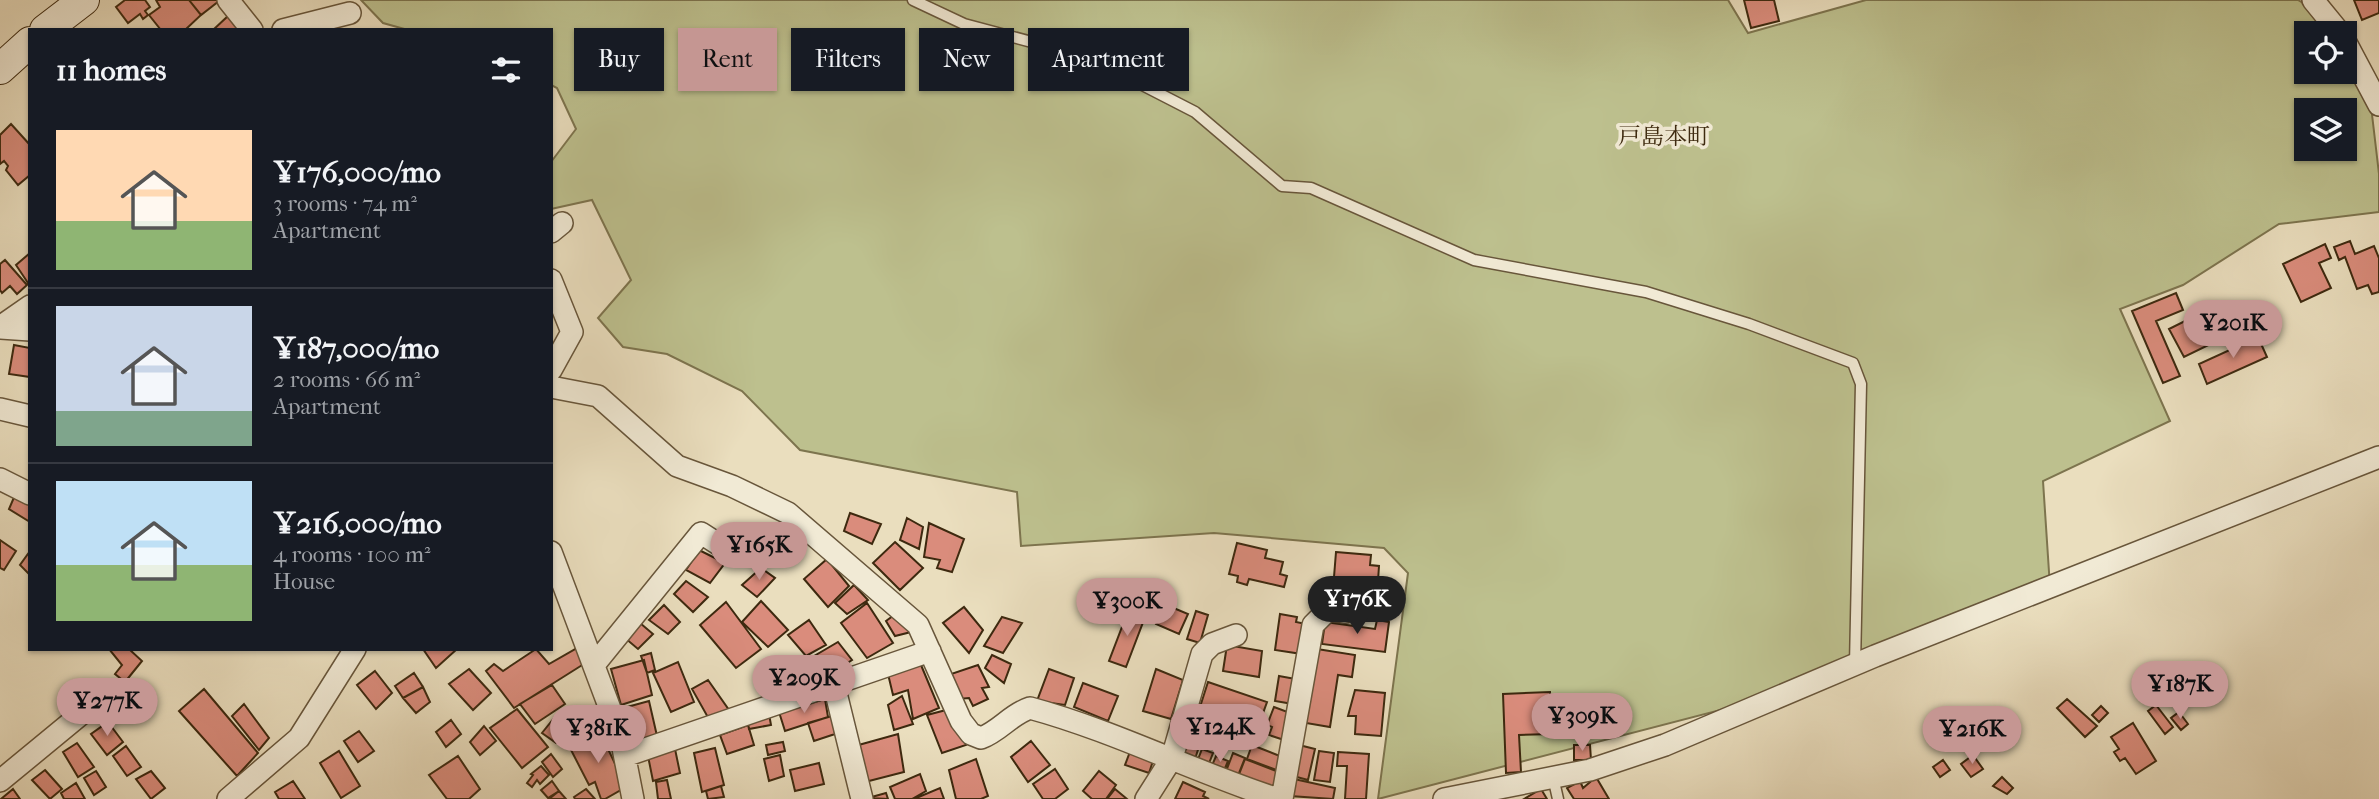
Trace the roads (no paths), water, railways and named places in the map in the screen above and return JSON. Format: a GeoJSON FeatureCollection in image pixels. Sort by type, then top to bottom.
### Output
{"type":"FeatureCollection","features":[{"type":"Feature","properties":{"kind":"main road"},"geometry":{"type":"LineString","coordinates":[[48,28],[84,0]]}},
{"type":"Feature","properties":{"kind":"main road"},"geometry":{"type":"LineString","coordinates":[[0,69],[28,44]]}},
{"type":"Feature","properties":{"kind":"street"},"geometry":{"type":"LineString","coordinates":[[228,0],[250,28]]}},
{"type":"Feature","properties":{"kind":"street"},"geometry":{"type":"LineString","coordinates":[[2314,0],[2331,21]]}},
{"type":"Feature","properties":{"kind":"street"},"geometry":{"type":"LineString","coordinates":[[291,28],[350,13]]}},
{"type":"Feature","properties":{"kind":"street"},"geometry":{"type":"LineString","coordinates":[[2357,64],[2379,105]]}},
{"type":"Feature","properties":{"kind":"street"},"geometry":{"type":"LineString","coordinates":[[553,285],[572,332],[553,366]]}},
{"type":"Feature","properties":{"kind":"street"},"geometry":{"type":"LineString","coordinates":[[0,328],[28,307]]}},
{"type":"Feature","properties":{"kind":"street"},"geometry":{"type":"LineString","coordinates":[[0,328],[28,330]]}},
{"type":"Feature","properties":{"kind":"street"},"geometry":{"type":"LineString","coordinates":[[553,387],[598,396],[677,466],[732,486],[788,513],[918,625],[961,721],[971,734],[981,738],[991,734],[1019,711],[1030,708],[1172,758],[1214,779],[1280,799],[1313,625],[1328,610],[1345,612]]}},
{"type":"Feature","properties":{"kind":"street"},"geometry":{"type":"LineString","coordinates":[[0,409],[28,416]]}},
{"type":"Feature","properties":{"kind":"street"},"geometry":{"type":"LineString","coordinates":[[1444,799],[1503,793],[1665,745],[1855,665],[2379,457]]}},
{"type":"Feature","properties":{"kind":"street"},"geometry":{"type":"LineString","coordinates":[[0,479],[28,493]]}},
{"type":"Feature","properties":{"kind":"street"},"geometry":{"type":"LineString","coordinates":[[594,665],[701,533],[729,551]]}},
{"type":"Feature","properties":{"kind":"street"},"geometry":{"type":"LineString","coordinates":[[553,557],[625,756],[633,799]]}},
{"type":"Feature","properties":{"kind":"street"},"geometry":{"type":"LineString","coordinates":[[1146,799],[1172,758],[1202,654],[1212,644],[1236,635]]}},
{"type":"Feature","properties":{"kind":"street"},"geometry":{"type":"LineString","coordinates":[[228,799],[299,738],[354,651]]}},
{"type":"Feature","properties":{"kind":"street"},"geometry":{"type":"LineString","coordinates":[[625,756],[930,651]]}},
{"type":"Feature","properties":{"kind":"street"},"geometry":{"type":"LineString","coordinates":[[834,685],[862,799]]}},
{"type":"Feature","properties":{"kind":"street"},"geometry":{"type":"LineString","coordinates":[[0,781],[108,692]]}},
{"type":"Feature","properties":{"kind":"lane"},"geometry":{"type":"LineString","coordinates":[[912,0],[964,24],[1088,57],[1195,112],[1282,186],[1311,188],[1474,260],[1646,292],[1749,324],[1853,363],[1861,384],[1855,665]]}},
{"type":"Feature","properties":{"kind":"lane"},"geometry":{"type":"LineString","coordinates":[[1553,777],[1558,799]]}},
{"type":"Feature","properties":{"kind":"district","name":"戸島本町"},"geometry":{"type":"Point","coordinates":[1664,136]}}]}
